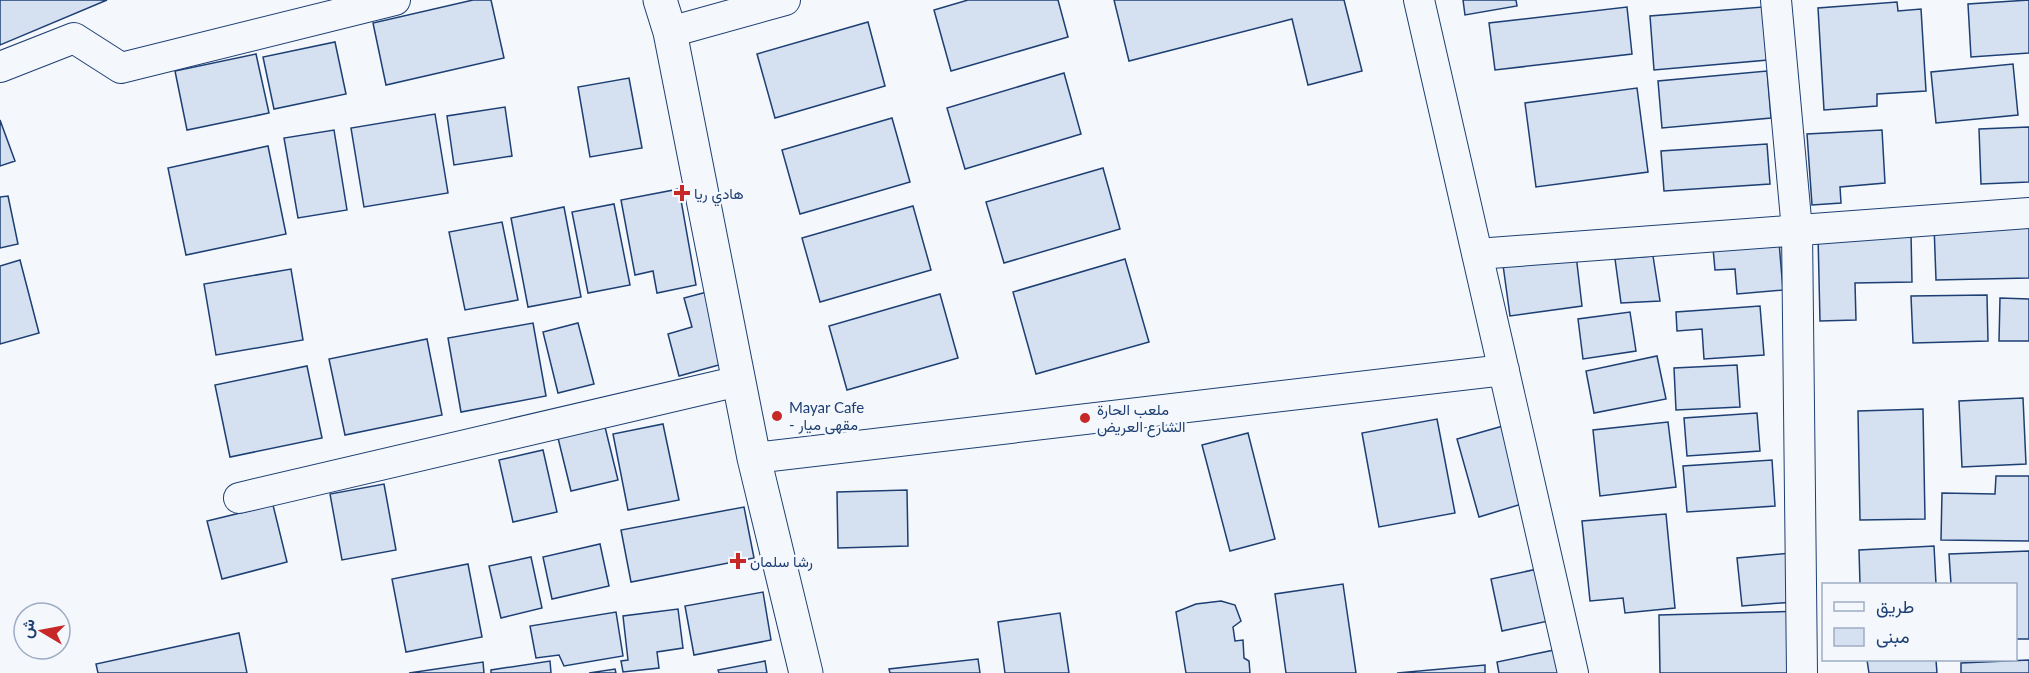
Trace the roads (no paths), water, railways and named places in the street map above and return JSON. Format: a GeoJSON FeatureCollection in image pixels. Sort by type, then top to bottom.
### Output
{"type":"FeatureCollection","features":[{"type":"Feature","properties":{"kind":"street"},"geometry":{"type":"LineString","coordinates":[[0,67],[74,38],[121,68],[395,0]]}},
{"type":"Feature","properties":{"kind":"street"},"geometry":{"type":"LineString","coordinates":[[660,0],[670,32],[754,458],[806,673]]}},
{"type":"Feature","properties":{"kind":"street"},"geometry":{"type":"LineString","coordinates":[[670,32],[785,0]]}},
{"type":"Feature","properties":{"kind":"street"},"geometry":{"type":"LineString","coordinates":[[1419,0],[1573,673]]}},
{"type":"Feature","properties":{"kind":"street"},"geometry":{"type":"LineString","coordinates":[[1776,0],[1797,230],[1802,673]]}},
{"type":"Feature","properties":{"kind":"street"},"geometry":{"type":"LineString","coordinates":[[1477,254],[2029,213]]}},
{"type":"Feature","properties":{"kind":"street"},"geometry":{"type":"LineString","coordinates":[[754,458],[1504,370]]}},
{"type":"Feature","properties":{"kind":"street"},"geometry":{"type":"LineString","coordinates":[[239,498],[739,381]]}},
{"type":"Feature","properties":{"kind":"place","name":"هادي ريا"},"geometry":{"type":"Point","coordinates":[682,193]}},
{"type":"Feature","properties":{"kind":"place","name":"Mayar Cafe - مقهى ميار"},"geometry":{"type":"Point","coordinates":[777,416]}},
{"type":"Feature","properties":{"kind":"place","name":"ملعب الحارة الشارع العريض"},"geometry":{"type":"Point","coordinates":[1085,418]}},
{"type":"Feature","properties":{"kind":"place","name":"رشا سلمان"},"geometry":{"type":"Point","coordinates":[738,561]}}]}
